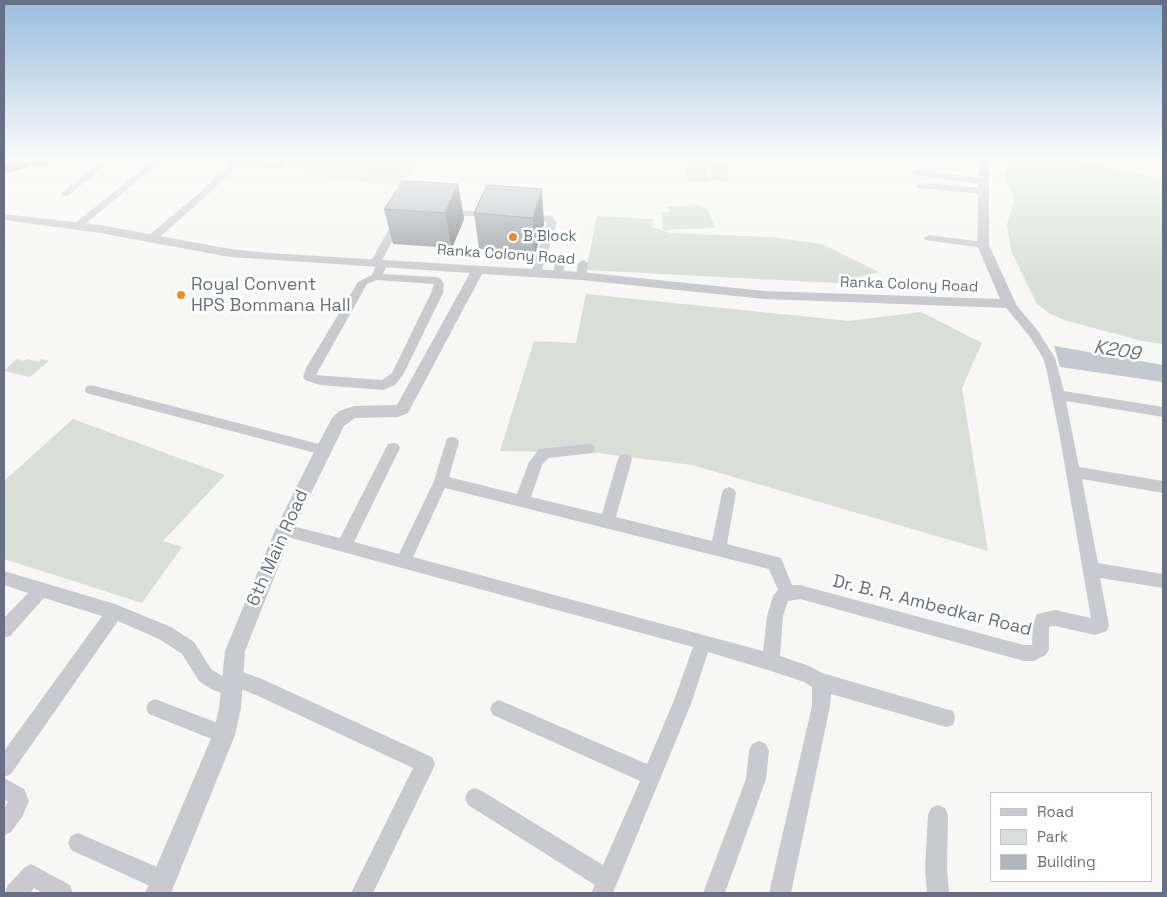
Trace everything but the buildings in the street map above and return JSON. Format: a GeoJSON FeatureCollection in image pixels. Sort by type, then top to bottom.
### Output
{"type":"FeatureCollection","features":[{"type":"Feature","properties":{"kind":"street"},"geometry":{"type":"LineString","coordinates":[[77,226],[107,202]]}},
{"type":"Feature","properties":{"kind":"street"},"geometry":{"type":"LineString","coordinates":[[151,239],[194,202]]}},
{"type":"Feature","properties":{"kind":"street","name":"Dr. B. R. Ambedkar Road"},"geometry":{"type":"LineString","coordinates":[[787,593],[800,592],[1014,651],[1034,653],[1040,649],[1040,624],[1043,620],[1054,618],[1095,627],[1101,625],[1074,472],[1049,358],[1034,334],[1009,304],[983,245],[982,202]]}},
{"type":"Feature","properties":{"kind":"street"},"geometry":{"type":"LineString","coordinates":[[431,211],[548,218],[552,222],[536,273]]}},
{"type":"Feature","properties":{"kind":"street"},"geometry":{"type":"LineString","coordinates":[[376,277],[379,263],[405,213]]}},
{"type":"Feature","properties":{"kind":"street","name":"Ranka Colony Road"},"geometry":{"type":"LineString","coordinates":[[4,217],[77,226],[269,257],[536,273],[559,268],[764,295],[1009,304]]}},
{"type":"Feature","properties":{"kind":"street"},"geometry":{"type":"LineString","coordinates":[[929,238],[983,245]]}},
{"type":"Feature","properties":{"kind":"street"},"geometry":{"type":"LineString","coordinates":[[436,280],[442,267]]}},
{"type":"Feature","properties":{"kind":"street","name":"6th Main Road"},"geometry":{"type":"LineString","coordinates":[[161,887],[224,735],[230,708],[235,651],[284,530],[323,450],[340,418],[354,412],[398,411],[403,409],[478,269]]}},
{"type":"Feature","properties":{"kind":"street"},"geometry":{"type":"LineString","coordinates":[[376,277],[436,280],[439,284],[437,292],[397,375],[391,382],[383,385],[320,381],[310,377],[312,368],[363,282],[376,277]]}},
{"type":"Feature","properties":{"kind":"street"},"geometry":{"type":"LineString","coordinates":[[397,375],[420,378]]}},
{"type":"Feature","properties":{"kind":"street"},"geometry":{"type":"LineString","coordinates":[[91,390],[323,450]]}},
{"type":"Feature","properties":{"kind":"street"},"geometry":{"type":"LineString","coordinates":[[1058,395],[1163,412]]}},
{"type":"Feature","properties":{"kind":"street"},"geometry":{"type":"LineString","coordinates":[[403,561],[441,481],[452,442]]}},
{"type":"Feature","properties":{"kind":"street"},"geometry":{"type":"LineString","coordinates":[[344,546],[393,448]]}},
{"type":"Feature","properties":{"kind":"street"},"geometry":{"type":"LineString","coordinates":[[522,501],[536,462],[544,453],[588,449]]}},
{"type":"Feature","properties":{"kind":"street"},"geometry":{"type":"LineString","coordinates":[[607,522],[625,459]]}},
{"type":"Feature","properties":{"kind":"street"},"geometry":{"type":"LineString","coordinates":[[1074,472],[1163,487]]}},
{"type":"Feature","properties":{"kind":"street"},"geometry":{"type":"LineString","coordinates":[[441,481],[775,563],[787,593],[781,596],[776,607],[771,662]]}},
{"type":"Feature","properties":{"kind":"street"},"geometry":{"type":"LineString","coordinates":[[718,549],[729,493]]}},
{"type":"Feature","properties":{"kind":"street"},"geometry":{"type":"LineString","coordinates":[[284,530],[704,642],[810,675],[818,681],[946,718]]}},
{"type":"Feature","properties":{"kind":"street"},"geometry":{"type":"LineString","coordinates":[[1092,569],[1163,581]]}},
{"type":"Feature","properties":{"kind":"street"},"geometry":{"type":"LineString","coordinates":[[4,578],[115,612],[176,639],[188,648],[194,661],[205,675],[217,683],[232,682],[262,688],[425,764],[362,893]]}},
{"type":"Feature","properties":{"kind":"street"},"geometry":{"type":"LineString","coordinates":[[4,630],[41,590]]}},
{"type":"Feature","properties":{"kind":"street"},"geometry":{"type":"LineString","coordinates":[[4,767],[115,612]]}},
{"type":"Feature","properties":{"kind":"street"},"geometry":{"type":"LineString","coordinates":[[475,798],[604,887],[682,704],[704,642]]}},
{"type":"Feature","properties":{"kind":"street"},"geometry":{"type":"LineString","coordinates":[[780,893],[822,706],[822,690],[818,681]]}},
{"type":"Feature","properties":{"kind":"street"},"geometry":{"type":"LineString","coordinates":[[155,708],[224,735]]}},
{"type":"Feature","properties":{"kind":"street"},"geometry":{"type":"LineString","coordinates":[[499,709],[652,776]]}},
{"type":"Feature","properties":{"kind":"street"},"geometry":{"type":"LineString","coordinates":[[714,893],[756,779],[759,751]]}},
{"type":"Feature","properties":{"kind":"street"},"geometry":{"type":"LineString","coordinates":[[4,788],[16,796],[19,801],[4,825]]}},
{"type":"Feature","properties":{"kind":"street"},"geometry":{"type":"LineString","coordinates":[[938,815],[936,868],[938,893]]}},
{"type":"Feature","properties":{"kind":"street"},"geometry":{"type":"LineString","coordinates":[[78,843],[161,887]]}},
{"type":"Feature","properties":{"kind":"street"},"geometry":{"type":"LineString","coordinates":[[16,893],[31,874],[62,893]]}},
{"type":"Feature","properties":{"kind":"green space"},"geometry":{"type":"Polygon","coordinates":[[[1013,202],[1163,202],[1163,344],[1142,341],[1064,320],[1049,313],[1037,304],[1011,251],[1007,224],[1013,202]]]}},
{"type":"Feature","properties":{"kind":"green space"},"geometry":{"type":"Polygon","coordinates":[[[699,205],[708,210],[715,228],[663,230],[661,212],[669,212],[668,207],[699,205]]]}},
{"type":"Feature","properties":{"kind":"green space"},"geometry":{"type":"Polygon","coordinates":[[[597,216],[653,219],[652,227],[670,233],[771,237],[822,244],[879,272],[836,283],[586,270],[597,216]]]}},
{"type":"Feature","properties":{"kind":"green space"},"geometry":{"type":"Polygon","coordinates":[[[586,294],[849,321],[921,312],[982,343],[962,388],[988,551],[692,465],[598,453],[500,451],[534,341],[576,343],[586,294]]]}},
{"type":"Feature","properties":{"kind":"green space"},"geometry":{"type":"Polygon","coordinates":[[[16,359],[39,362],[41,359],[49,361],[30,377],[4,371],[16,359]]]}},
{"type":"Feature","properties":{"kind":"green space"},"geometry":{"type":"Polygon","coordinates":[[[73,419],[225,475],[163,541],[182,547],[142,603],[4,559],[4,481],[73,419]]]}},
{"type":"Feature","properties":{"kind":"shaded area"},"geometry":{"type":"Polygon","coordinates":[[[1054,346],[1163,365],[1163,382],[1060,367],[1054,346]]]}},
{"type":"Feature","properties":{"kind":"place","name":"B Block"},"geometry":{"type":"Point","coordinates":[513,237]}},
{"type":"Feature","properties":{"kind":"place","name":"Royal Convent HPS Bommana Hall"},"geometry":{"type":"Point","coordinates":[181,295]}},
{"type":"Feature","properties":{"kind":"water label","name":"K209"},"geometry":{"type":"Point","coordinates":[1117,351]}}]}
